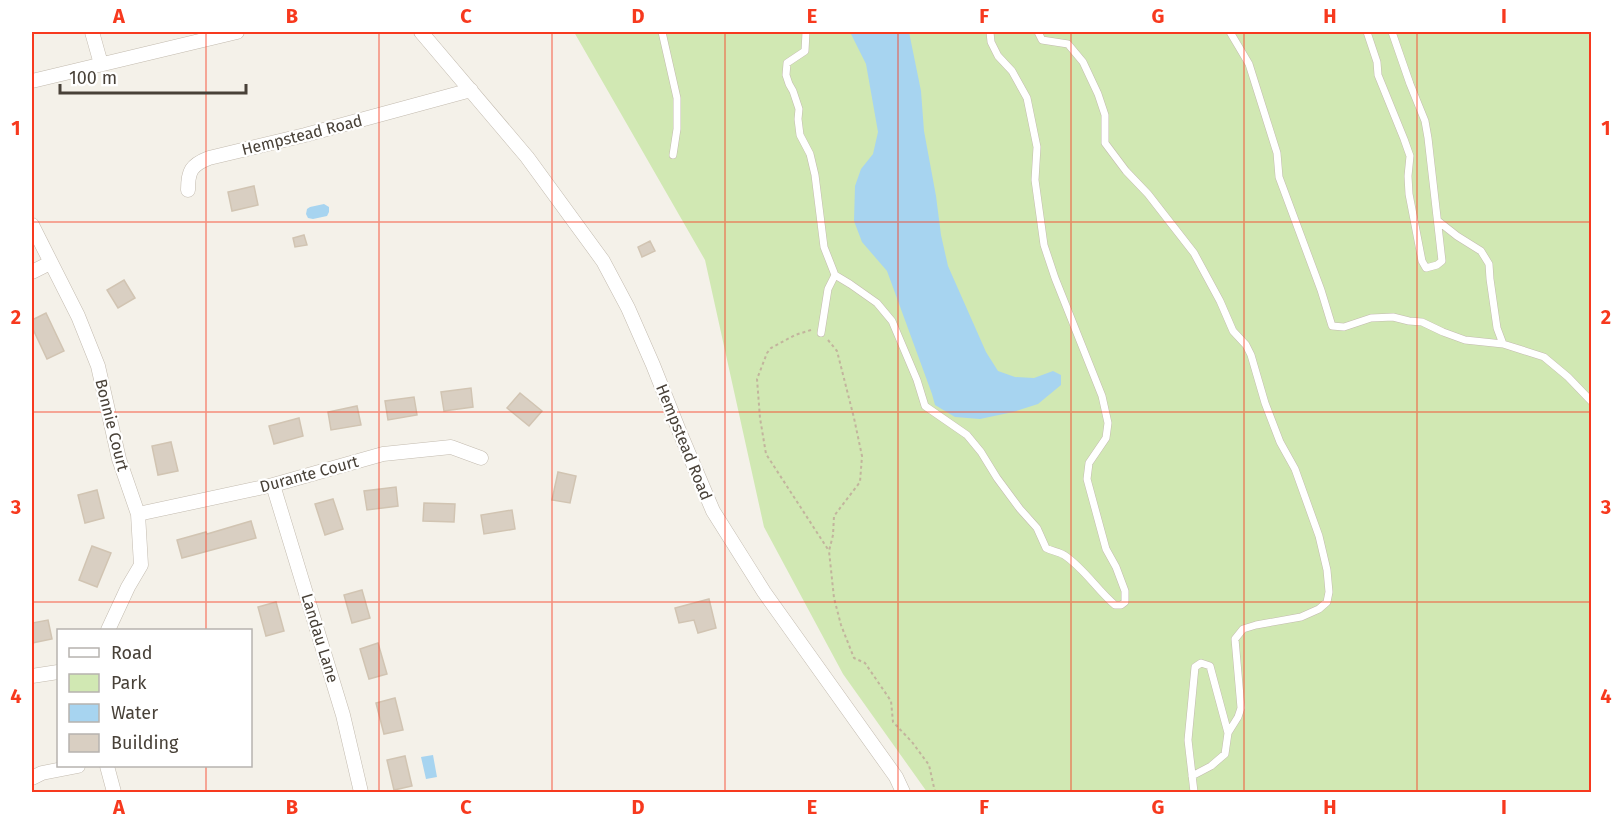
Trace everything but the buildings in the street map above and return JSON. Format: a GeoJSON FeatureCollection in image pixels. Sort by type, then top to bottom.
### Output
{"type":"FeatureCollection","features":[{"type":"Feature","properties":{"kind":"street"},"geometry":{"type":"LineString","coordinates":[[92,32],[101,64]]}},
{"type":"Feature","properties":{"kind":"street"},"geometry":{"type":"LineString","coordinates":[[32,81],[237,32]]}},
{"type":"Feature","properties":{"kind":"street","name":"Hempstead Road"},"geometry":{"type":"LineString","coordinates":[[421,32],[527,157],[603,261],[628,308],[713,511],[764,592],[896,777],[903,792]]}},
{"type":"Feature","properties":{"kind":"street","name":"Hempstead Road"},"geometry":{"type":"LineString","coordinates":[[188,190],[190,170],[209,158],[305,135],[471,90]]}},
{"type":"Feature","properties":{"kind":"street","name":"Bonnie Court"},"geometry":{"type":"LineString","coordinates":[[32,225],[78,316],[98,366],[119,459],[138,514],[141,565],[108,629]]}},
{"type":"Feature","properties":{"kind":"street"},"geometry":{"type":"LineString","coordinates":[[32,272],[50,263]]}},
{"type":"Feature","properties":{"kind":"street","name":"Durante Court"},"geometry":{"type":"LineString","coordinates":[[138,514],[273,485],[383,454],[451,447],[481,458]]}},
{"type":"Feature","properties":{"kind":"street","name":"Landau Lane"},"geometry":{"type":"LineString","coordinates":[[273,485],[343,715],[361,792]]}},
{"type":"Feature","properties":{"kind":"street"},"geometry":{"type":"LineString","coordinates":[[32,676],[57,672]]}},
{"type":"Feature","properties":{"kind":"street"},"geometry":{"type":"LineString","coordinates":[[32,778],[42,773],[69,767]]}},
{"type":"Feature","properties":{"kind":"street"},"geometry":{"type":"LineString","coordinates":[[107,767],[114,792]]}},
{"type":"Feature","properties":{"kind":"lane"},"geometry":{"type":"LineString","coordinates":[[662,32],[677,98],[677,129],[673,155]]}},
{"type":"Feature","properties":{"kind":"lane"},"geometry":{"type":"LineString","coordinates":[[806,32],[805,51],[787,63],[786,75],[799,109],[800,135],[810,154],[815,175],[824,247],[835,275],[877,303],[892,321],[926,406],[967,435],[1020,509],[1037,528],[1046,549],[1062,554],[1115,605],[1121,605],[1125,602],[1125,591],[1106,549],[1087,478],[1089,463],[1106,438],[1108,423],[1102,396],[1044,245],[1035,180],[1036,147],[1027,98],[1012,71],[998,56],[990,32]]}},
{"type":"Feature","properties":{"kind":"lane"},"geometry":{"type":"LineString","coordinates":[[1038,32],[1042,40],[1068,44],[1083,62],[1105,115],[1106,143],[1126,171],[1148,194],[1194,253],[1233,331],[1246,345],[1251,354],[1265,403],[1280,442],[1295,469],[1319,536],[1327,570],[1329,592],[1327,602],[1319,609],[1301,617],[1243,629],[1235,639],[1241,708],[1228,733]]}},
{"type":"Feature","properties":{"kind":"lane"},"geometry":{"type":"LineString","coordinates":[[1230,32],[1249,64],[1276,153],[1279,177],[1332,326],[1344,327],[1371,318],[1393,317],[1422,322],[1465,340],[1503,344],[1544,357],[1568,377],[1592,402]]}},
{"type":"Feature","properties":{"kind":"lane"},"geometry":{"type":"LineString","coordinates":[[1367,32],[1377,62],[1378,75],[1410,156],[1408,176],[1410,194],[1422,261],[1426,268],[1442,261],[1425,121],[1392,32]]}},
{"type":"Feature","properties":{"kind":"lane"},"geometry":{"type":"LineString","coordinates":[[1438,221],[1480,251],[1490,264],[1497,328],[1503,344]]}},
{"type":"Feature","properties":{"kind":"lane"},"geometry":{"type":"LineString","coordinates":[[821,333],[828,289],[835,275]]}},
{"type":"Feature","properties":{"kind":"lane"},"geometry":{"type":"LineString","coordinates":[[1192,776],[1211,766],[1225,754],[1228,733],[1210,666],[1201,663],[1195,667],[1193,678],[1188,740],[1192,776],[1194,792]]}},
{"type":"Feature","properties":{"kind":"path"},"geometry":{"type":"LineString","coordinates":[[829,551],[766,454],[760,418],[757,379],[767,353],[771,348],[795,335],[812,330],[821,333],[837,351],[862,456],[860,482],[834,516],[829,551],[834,598],[841,625],[854,658],[865,663],[891,701],[893,722],[929,765],[935,792]]}},
{"type":"Feature","properties":{"kind":"green space"},"geometry":{"type":"Polygon","coordinates":[[[574,32],[1591,32],[1591,792],[927,792],[843,674],[764,527],[705,260],[574,32]]]}},
{"type":"Feature","properties":{"kind":"water"},"geometry":{"type":"Polygon","coordinates":[[[850,32],[909,32],[921,91],[924,131],[948,266],[986,352],[998,371],[1015,377],[1034,378],[1053,371],[1061,375],[1061,385],[1038,404],[980,419],[955,417],[935,405],[887,271],[862,242],[854,221],[855,186],[861,169],[873,154],[878,132],[866,64],[850,32]]]}},
{"type":"Feature","properties":{"kind":"water"},"geometry":{"type":"Polygon","coordinates":[[[324,204],[329,207],[327,216],[308,218],[307,209],[324,204]]]}},
{"type":"Feature","properties":{"kind":"water"},"geometry":{"type":"Polygon","coordinates":[[[433,755],[437,777],[426,779],[421,757],[433,755]]]}}]}
